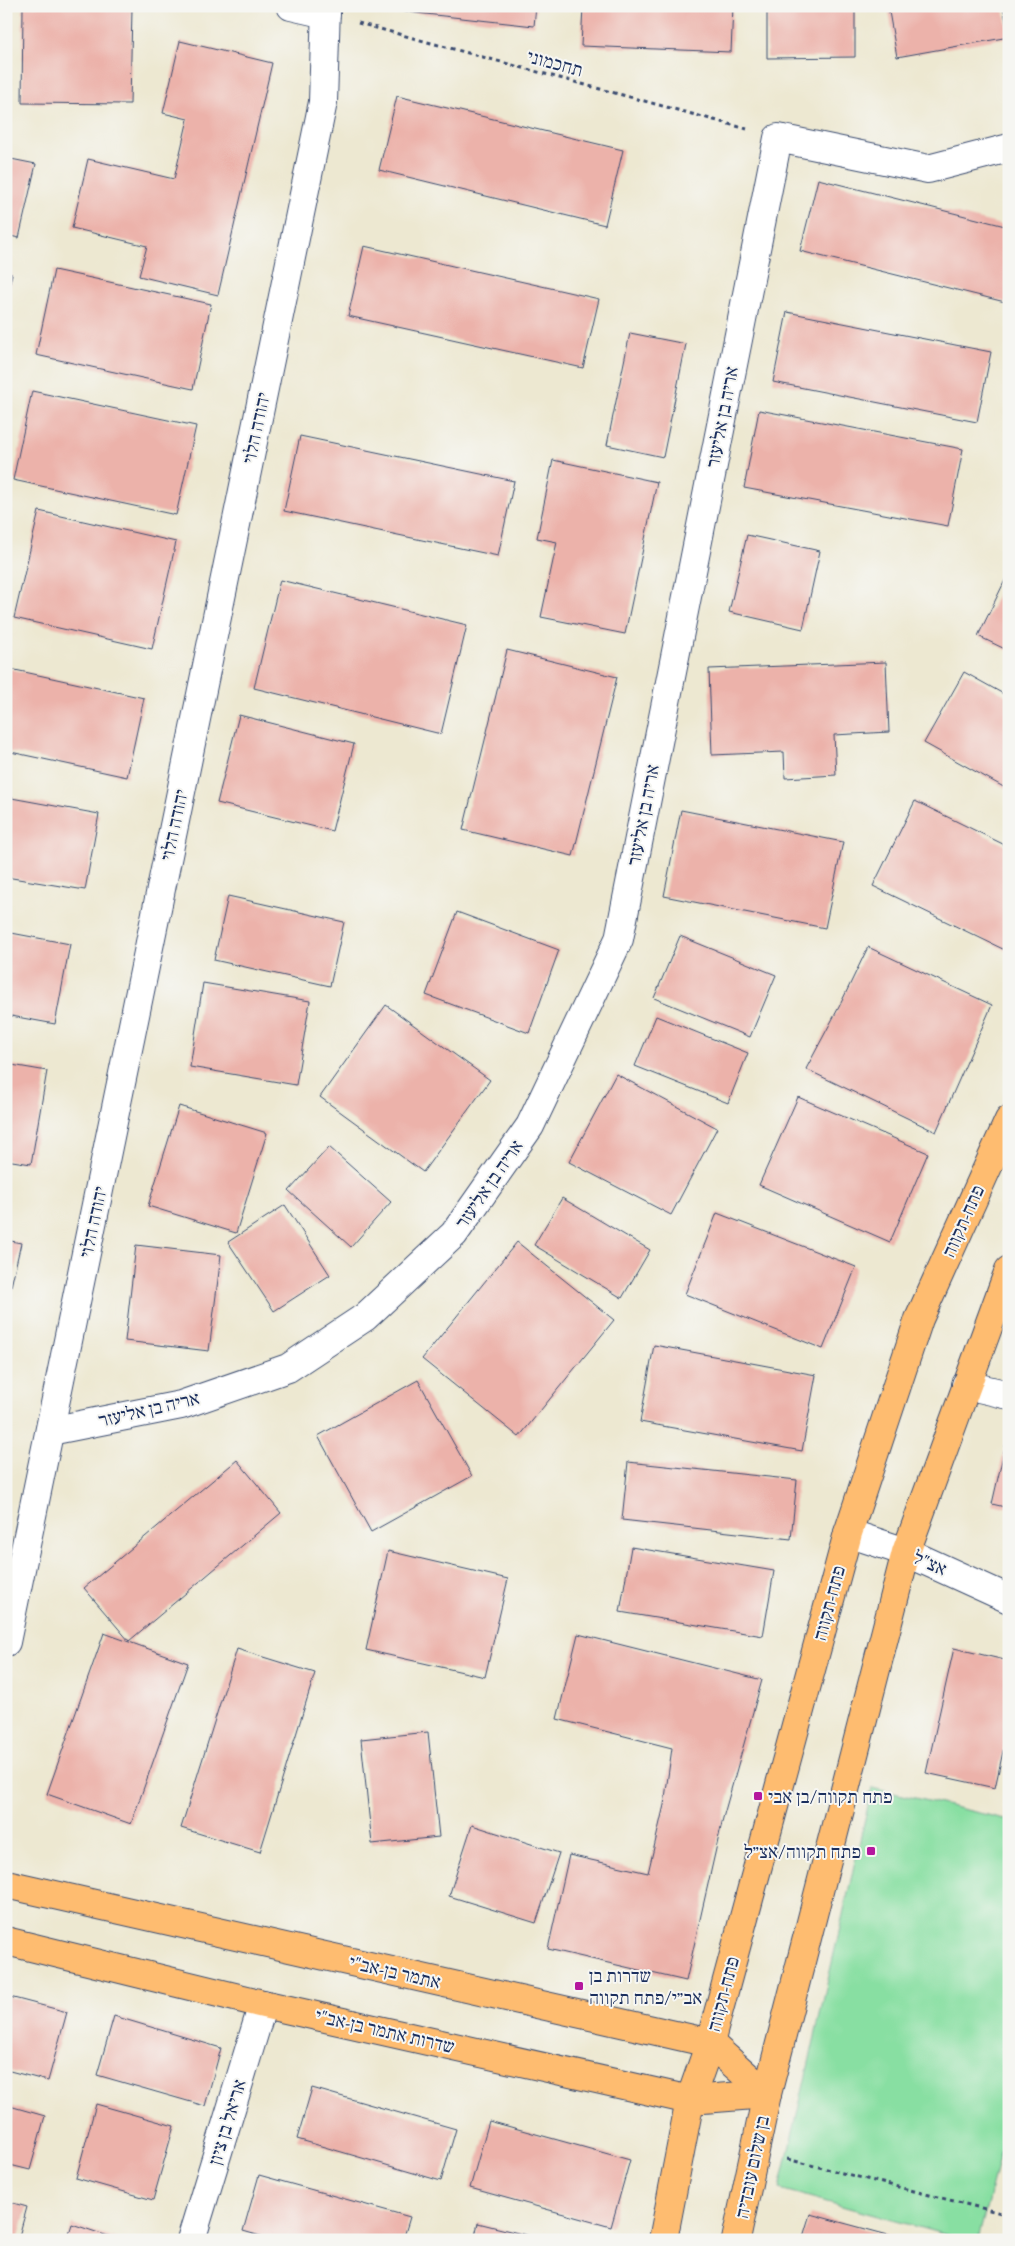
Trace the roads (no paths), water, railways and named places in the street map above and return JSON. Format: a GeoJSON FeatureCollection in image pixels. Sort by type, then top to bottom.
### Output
{"type":"FeatureCollection","features":[{"type":"Feature","properties":{"kind":"main road","name":"פתח-תקווה"},"geometry":{"type":"LineString","coordinates":[[690,2100],[710,2043],[848,1533],[919,1319],[1009,1120]]}},
{"type":"Feature","properties":{"kind":"main road"},"geometry":{"type":"LineString","coordinates":[[767,2094],[906,1552],[1009,1270]]}},
{"type":"Feature","properties":{"kind":"main road","name":"אתמר בן-אב\"י"},"geometry":{"type":"LineString","coordinates":[[6,1884],[710,2043],[767,2094]]}},
{"type":"Feature","properties":{"kind":"main road","name":"שדרות אתמר בן-אב\"י"},"geometry":{"type":"LineString","coordinates":[[6,1941],[263,2004],[690,2100],[767,2094]]}},
{"type":"Feature","properties":{"kind":"main road","name":"בן שלום עובדיה"},"geometry":{"type":"LineString","coordinates":[[736,2240],[767,2094]]}},
{"type":"Feature","properties":{"kind":"main road"},"geometry":{"type":"LineString","coordinates":[[663,2240],[690,2100]]}},
{"type":"Feature","properties":{"kind":"street"},"geometry":{"type":"LineString","coordinates":[[291,6],[326,10]]}},
{"type":"Feature","properties":{"kind":"street","name":"יהודה הלוי"},"geometry":{"type":"LineString","coordinates":[[6,1642],[323,102],[326,10]]}},
{"type":"Feature","properties":{"kind":"street","name":"אריה בן אליעזר"},"geometry":{"type":"LineString","coordinates":[[50,1431],[181,1405],[288,1368],[365,1317],[454,1234],[530,1126],[619,939],[778,138],[928,169],[1009,148]]}},
{"type":"Feature","properties":{"kind":"street"},"geometry":{"type":"LineString","coordinates":[[966,1385],[1009,1395]]}},
{"type":"Feature","properties":{"kind":"street","name":"אצ\"ל"},"geometry":{"type":"LineString","coordinates":[[848,1533],[906,1552],[1009,1599]]}},
{"type":"Feature","properties":{"kind":"street","name":"אריאל בן ציון"},"geometry":{"type":"LineString","coordinates":[[191,2240],[263,2004]]}},
{"type":"Feature","properties":{"kind":"place","name":"פתח תקווה/בן אבי"},"geometry":{"type":"Point","coordinates":[758,1796]}},
{"type":"Feature","properties":{"kind":"place","name":"פתח תקווה/אצ״ל"},"geometry":{"type":"Point","coordinates":[871,1851]}},
{"type":"Feature","properties":{"kind":"place","name":"שדרות בן אב״י/פתח תקווה"},"geometry":{"type":"Point","coordinates":[579,1986]}}]}
